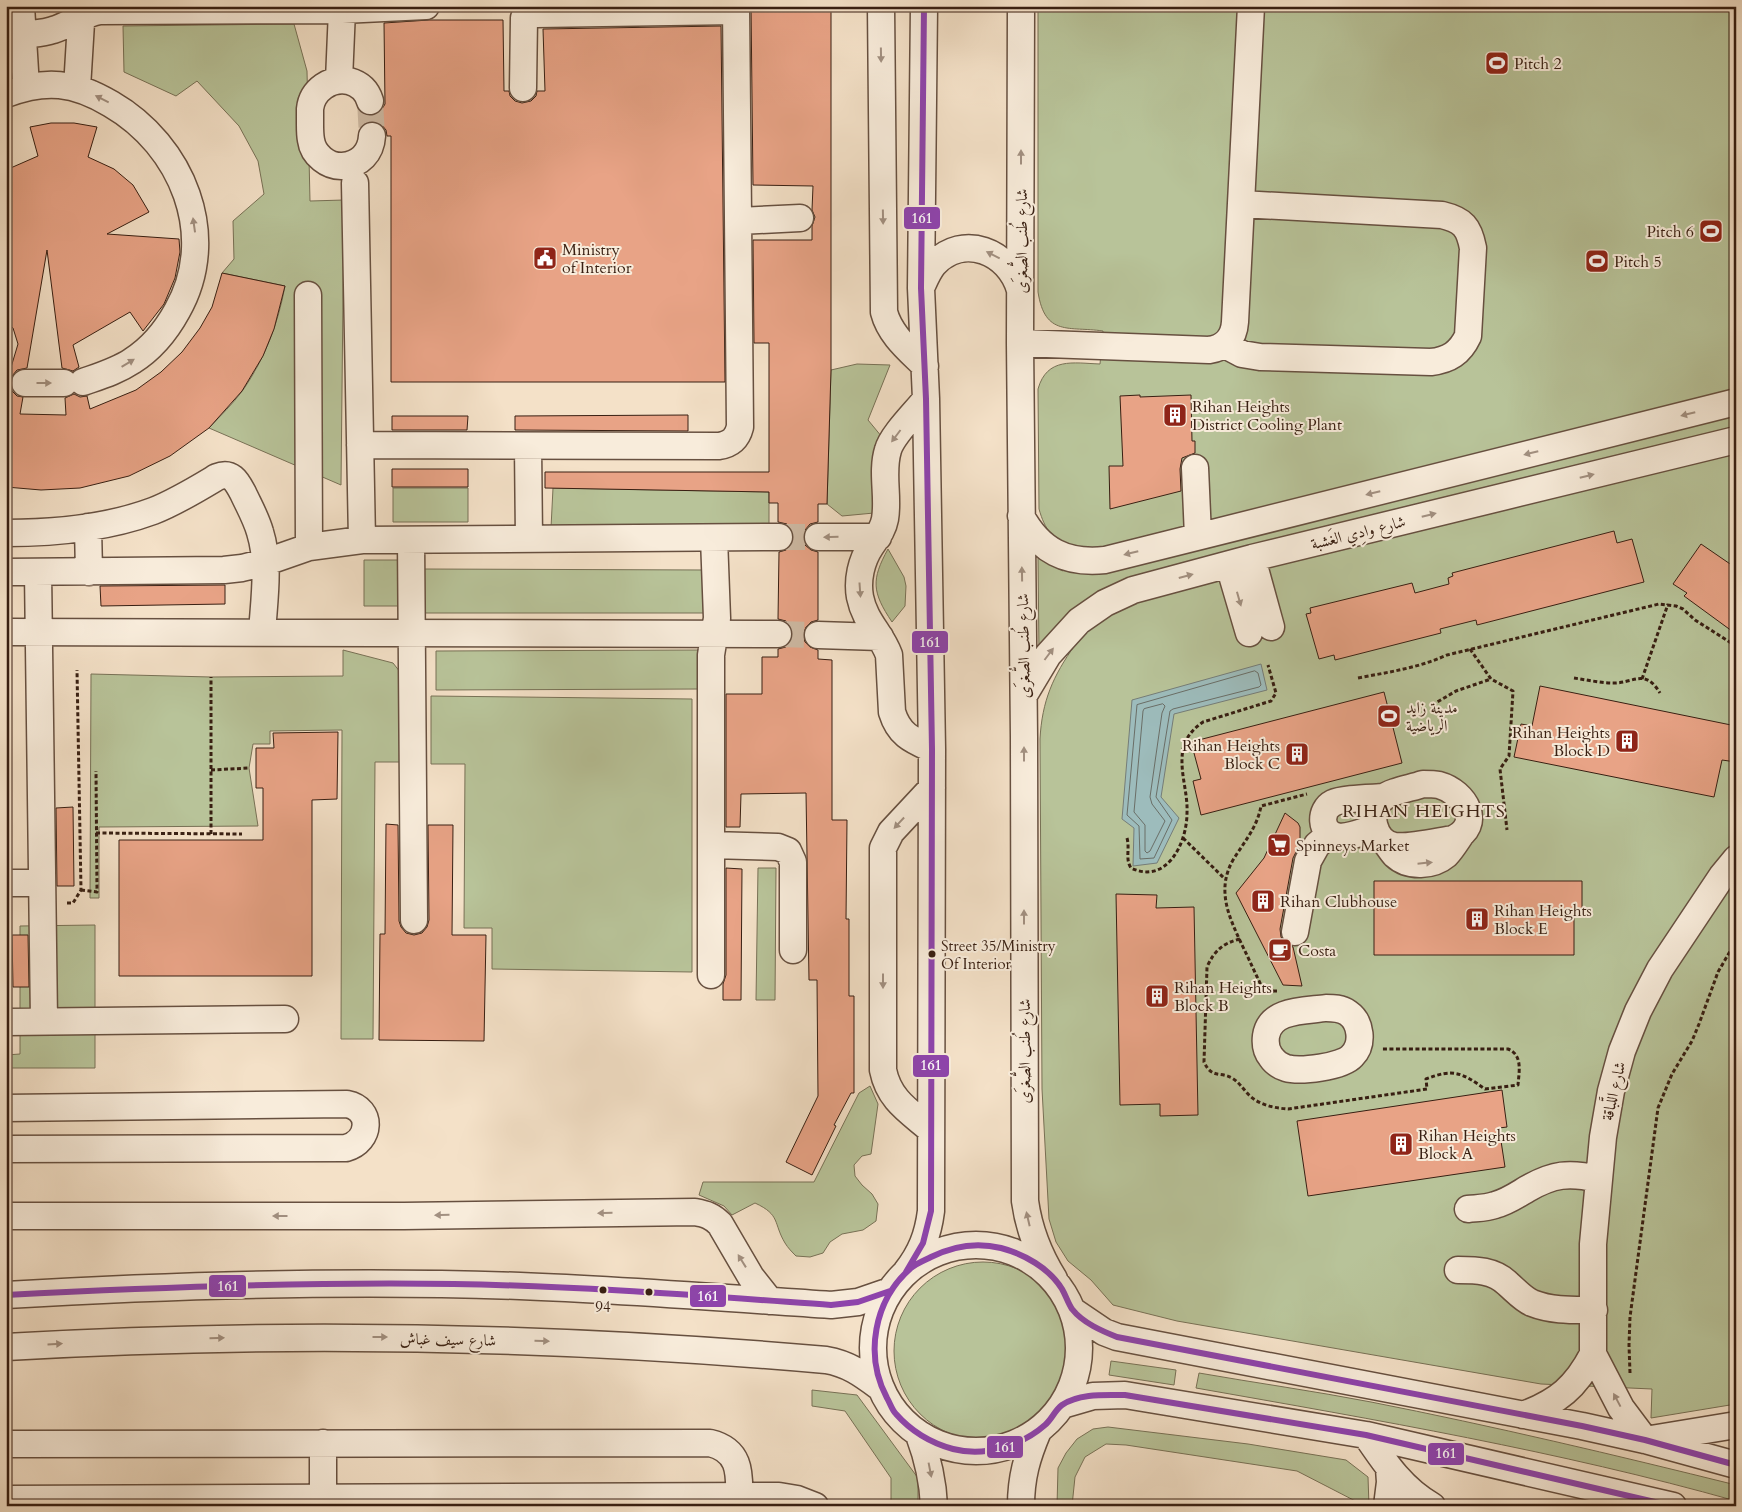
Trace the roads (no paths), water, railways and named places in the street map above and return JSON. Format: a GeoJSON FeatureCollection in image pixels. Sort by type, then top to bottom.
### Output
{"type":"FeatureCollection","features":[{"type":"Feature","properties":{"kind":"street"},"geometry":{"type":"LineString","coordinates":[[13,380],[73,382],[108,374],[132,361],[153,344],[170,324],[183,301],[192,276],[196,250],[194,223],[188,197],[178,172],[163,149],[145,129],[124,111],[77,88],[61,85],[16,90],[14,34],[21,6]]}},
{"type":"Feature","properties":{"kind":"street"},"geometry":{"type":"LineString","coordinates":[[14,34],[52,31],[71,23],[83,11],[342,10],[426,6]]}},
{"type":"Feature","properties":{"kind":"street"},"geometry":{"type":"LineString","coordinates":[[880,6],[884,312],[886,321],[895,336],[925,366]]}},
{"type":"Feature","properties":{"kind":"street"},"geometry":{"type":"LineString","coordinates":[[6,1295],[220,1285],[391,1283],[520,1286],[831,1305],[872,1298],[898,1282],[920,1261],[937,1253],[954,1247],[991,1246],[1009,1250],[1025,1257],[1040,1267],[1054,1279],[1073,1311],[1078,1326],[1079,1359],[1076,1376],[1062,1406],[1038,1430],[1023,1440],[1006,1447],[970,1452],[953,1449],[935,1444],[907,1426],[896,1415],[880,1388],[876,1372],[874,1339],[882,1306],[898,1282],[916,1259],[924,1244],[929,1228],[931,1211],[932,749],[926,398],[921,288],[924,6]]}},
{"type":"Feature","properties":{"kind":"street","name":"شارع طُنب الصُّغرَى"},"geometry":{"type":"LineString","coordinates":[[1021,6],[1020,344],[1024,1201],[1027,1218],[1035,1242],[1045,1265],[1054,1279]]}},
{"type":"Feature","properties":{"kind":"street"},"geometry":{"type":"LineString","coordinates":[[1020,344],[1209,350],[1218,349],[1225,345],[1234,330],[1251,6]]}},
{"type":"Feature","properties":{"kind":"street"},"geometry":{"type":"LineString","coordinates":[[360,445],[719,446],[727,445],[738,435],[740,427],[736,9],[527,11],[523,88]]}},
{"type":"Feature","properties":{"kind":"street"},"geometry":{"type":"LineString","coordinates":[[339,80],[342,10]]}},
{"type":"Feature","properties":{"kind":"street"},"geometry":{"type":"LineString","coordinates":[[77,88],[83,11]]}},
{"type":"Feature","properties":{"kind":"street"},"geometry":{"type":"LineString","coordinates":[[370,101],[368,93],[360,86],[350,81],[339,80],[324,86],[314,97],[310,108],[310,124],[314,150],[321,158],[339,166],[350,165],[359,161],[367,154],[372,145],[372,136]]}},
{"type":"Feature","properties":{"kind":"street"},"geometry":{"type":"LineString","coordinates":[[355,183],[362,540]]}},
{"type":"Feature","properties":{"kind":"street"},"geometry":{"type":"LineString","coordinates":[[1225,345],[1242,354],[1260,356],[1431,362],[1443,360],[1454,355],[1462,347],[1468,336],[1473,248],[1471,236],[1464,225],[1454,218],[1442,215],[1241,204]]}},
{"type":"Feature","properties":{"kind":"street"},"geometry":{"type":"LineString","coordinates":[[739,221],[800,218]]}},
{"type":"Feature","properties":{"kind":"street"},"geometry":{"type":"LineString","coordinates":[[921,288],[926,275],[946,255],[959,250],[973,249],[987,251],[1000,258],[1013,274],[1021,293]]}},
{"type":"Feature","properties":{"kind":"street"},"geometry":{"type":"LineString","coordinates":[[308,295],[309,547]]}},
{"type":"Feature","properties":{"kind":"street"},"geometry":{"type":"LineString","coordinates":[[926,398],[892,441],[888,450],[886,461],[886,518],[878,537],[866,556],[859,582],[864,612],[888,655],[892,712],[895,721],[908,738],[932,749]]}},
{"type":"Feature","properties":{"kind":"street"},"geometry":{"type":"LineString","coordinates":[[1021,516],[1036,539],[1059,555],[1082,560],[1105,560],[1736,402]]}},
{"type":"Feature","properties":{"kind":"street","name":"شارع وادِي الغَشبة"},"geometry":{"type":"LineString","coordinates":[[1023,695],[1039,668],[1063,637],[1079,621],[1105,602],[1133,590],[1241,561],[1736,440]]}},
{"type":"Feature","properties":{"kind":"street"},"geometry":{"type":"LineString","coordinates":[[528,446],[528,539]]}},
{"type":"Feature","properties":{"kind":"street"},"geometry":{"type":"LineString","coordinates":[[1194,468],[1198,536]]}},
{"type":"Feature","properties":{"kind":"street"},"geometry":{"type":"LineString","coordinates":[[44,1021],[39,632],[20,572],[11,533],[88,528],[118,521],[153,511],[186,496],[217,477],[227,475],[235,479],[260,531],[266,562],[262,633]]}},
{"type":"Feature","properties":{"kind":"street"},"geometry":{"type":"LineString","coordinates":[[88,528],[89,572]]}},
{"type":"Feature","properties":{"kind":"street"},"geometry":{"type":"LineString","coordinates":[[20,572],[224,570],[266,562],[309,547],[362,540],[778,537]]}},
{"type":"Feature","properties":{"kind":"street"},"geometry":{"type":"LineString","coordinates":[[818,537],[878,537]]}},
{"type":"Feature","properties":{"kind":"street"},"geometry":{"type":"LineString","coordinates":[[711,975],[712,655],[717,609],[714,538]]}},
{"type":"Feature","properties":{"kind":"street"},"geometry":{"type":"LineString","coordinates":[[411,540],[414,920]]}},
{"type":"Feature","properties":{"kind":"street"},"geometry":{"type":"LineString","coordinates":[[1241,561],[1260,630]]}},
{"type":"Feature","properties":{"kind":"street"},"geometry":{"type":"LineString","coordinates":[[6,632],[778,634]]}},
{"type":"Feature","properties":{"kind":"street"},"geometry":{"type":"LineString","coordinates":[[818,635],[880,638]]}},
{"type":"Feature","properties":{"kind":"street"},"geometry":{"type":"LineString","coordinates":[[1381,835],[1343,837],[1330,834],[1323,823],[1325,810],[1335,802],[1384,796],[1423,784],[1439,785],[1459,797],[1468,809],[1469,823],[1466,830],[1460,836],[1453,839],[1396,846],[1381,835],[1373,822],[1375,808],[1384,796]]}},
{"type":"Feature","properties":{"kind":"street"},"geometry":{"type":"LineString","coordinates":[[931,1130],[893,1097],[888,1090],[883,1070],[883,848],[891,832],[932,788]]}},
{"type":"Feature","properties":{"kind":"street"},"geometry":{"type":"LineString","coordinates":[[1295,932],[1308,861],[1317,845],[1330,834]]}},
{"type":"Feature","properties":{"kind":"street"},"geometry":{"type":"LineString","coordinates":[[711,844],[778,847],[788,851],[793,862],[793,950]]}},
{"type":"Feature","properties":{"kind":"street","name":"شارع اللَّباقة"},"geometry":{"type":"LineString","coordinates":[[1523,1415],[1552,1402],[1574,1385],[1593,1354],[1593,1244],[1598,1179],[1611,1092],[1622,1051],[1638,1011],[1660,969],[1722,876],[1736,859]]}},
{"type":"Feature","properties":{"kind":"street"},"geometry":{"type":"LineString","coordinates":[[6,883],[42,893]]}},
{"type":"Feature","properties":{"kind":"street"},"geometry":{"type":"LineString","coordinates":[[6,1022],[285,1019]]}},
{"type":"Feature","properties":{"kind":"street"},"geometry":{"type":"LineString","coordinates":[[6,1108],[346,1104],[360,1110],[366,1127],[364,1134],[358,1142],[346,1148],[6,1149]]}},
{"type":"Feature","properties":{"kind":"street"},"geometry":{"type":"LineString","coordinates":[[1468,1210],[1496,1205],[1543,1180],[1560,1175],[1580,1174],[1598,1179]]}},
{"type":"Feature","properties":{"kind":"street"},"geometry":{"type":"LineString","coordinates":[[6,1216],[404,1216],[695,1212],[706,1214],[720,1224],[752,1277],[770,1301]]}},
{"type":"Feature","properties":{"kind":"street"},"geometry":{"type":"LineString","coordinates":[[1458,1270],[1478,1270],[1492,1274],[1506,1282],[1530,1302],[1548,1308],[1594,1310]]}},
{"type":"Feature","properties":{"kind":"street"},"geometry":{"type":"LineString","coordinates":[[1073,1311],[1104,1332],[1117,1337],[1645,1440],[1736,1465]]}},
{"type":"Feature","properties":{"kind":"street","name":"شارع سيف غباش"},"geometry":{"type":"LineString","coordinates":[[6,1347],[98,1342],[299,1337],[443,1338],[573,1342],[678,1348],[840,1362],[854,1369],[880,1388]]}},
{"type":"Feature","properties":{"kind":"street","name":"شارع اللَّباقة"},"geometry":{"type":"LineString","coordinates":[[1593,1354],[1622,1408],[1645,1440]]}},
{"type":"Feature","properties":{"kind":"street"},"geometry":{"type":"LineString","coordinates":[[1062,1406],[1093,1396],[1125,1395],[1366,1435],[1673,1506]]}},
{"type":"Feature","properties":{"kind":"street"},"geometry":{"type":"LineString","coordinates":[[1645,1440],[1736,1425]]}},
{"type":"Feature","properties":{"kind":"street"},"geometry":{"type":"LineString","coordinates":[[1021,1506],[1022,1476],[1027,1457],[1038,1430]]}},
{"type":"Feature","properties":{"kind":"street"},"geometry":{"type":"LineString","coordinates":[[920,1435],[931,1472],[934,1506]]}},
{"type":"Feature","properties":{"kind":"street"},"geometry":{"type":"LineString","coordinates":[[1366,1435],[1402,1484],[1432,1506]]}},
{"type":"Feature","properties":{"kind":"street"},"geometry":{"type":"LineString","coordinates":[[322,1498],[323,1443]]}},
{"type":"Feature","properties":{"kind":"street"},"geometry":{"type":"LineString","coordinates":[[6,1444],[710,1443],[720,1446],[734,1458],[740,1478],[739,1497]]}},
{"type":"Feature","properties":{"kind":"street"},"geometry":{"type":"LineString","coordinates":[[1387,1506],[1390,1482],[1389,1468]]}},
{"type":"Feature","properties":{"kind":"street"},"geometry":{"type":"LineString","coordinates":[[6,1499],[779,1496],[797,1499],[815,1506]]}},
{"type":"Feature","properties":{"kind":"water"},"geometry":{"type":"Polygon","coordinates":[[[1261,664],[1267,690],[1174,714],[1161,797],[1179,818],[1157,863],[1133,866],[1134,828],[1122,819],[1132,700],[1261,664]]]}},
{"type":"Feature","properties":{"kind":"tunnel"},"geometry":{"type":"LineString","coordinates":[[370,101],[372,136]]}},
{"type":"Feature","properties":{"kind":"tunnel"},"geometry":{"type":"LineString","coordinates":[[779,537],[818,537]]}},
{"type":"Feature","properties":{"kind":"tunnel"},"geometry":{"type":"LineString","coordinates":[[778,634],[818,635]]}},
{"type":"Feature","properties":{"kind":"place","name":"Pitch 2"},"geometry":{"type":"Point","coordinates":[1497,63]}},
{"type":"Feature","properties":{"kind":"place","name":"Pitch 6"},"geometry":{"type":"Point","coordinates":[1711,231]}},
{"type":"Feature","properties":{"kind":"place","name":"Ministry of Interior"},"geometry":{"type":"Point","coordinates":[545,258]}},
{"type":"Feature","properties":{"kind":"place","name":"Pitch 5"},"geometry":{"type":"Point","coordinates":[1597,261]}},
{"type":"Feature","properties":{"kind":"place","name":"Rihan Heights District Cooling Plant"},"geometry":{"type":"Point","coordinates":[1175,415]}},
{"type":"Feature","properties":{"kind":"place","name":"مدينة زايد الرياضية"},"geometry":{"type":"Point","coordinates":[1389,716]}},
{"type":"Feature","properties":{"kind":"place","name":"Rihan Heights Block D"},"geometry":{"type":"Point","coordinates":[1627,741]}},
{"type":"Feature","properties":{"kind":"place","name":"Rihan Heights Block C"},"geometry":{"type":"Point","coordinates":[1297,754]}},
{"type":"Feature","properties":{"kind":"place","name":"Spinneys Market"},"geometry":{"type":"Point","coordinates":[1279,845]}},
{"type":"Feature","properties":{"kind":"place","name":"Rihan Clubhouse"},"geometry":{"type":"Point","coordinates":[1263,901]}},
{"type":"Feature","properties":{"kind":"place","name":"Rihan Heights Block E"},"geometry":{"type":"Point","coordinates":[1477,919]}},
{"type":"Feature","properties":{"kind":"place","name":"Costa"},"geometry":{"type":"Point","coordinates":[1280,950]}},
{"type":"Feature","properties":{"kind":"place","name":"Street 35/Ministry Of Interior"},"geometry":{"type":"Point","coordinates":[932,954]}},
{"type":"Feature","properties":{"kind":"place","name":"Rihan Heights Block B"},"geometry":{"type":"Point","coordinates":[1157,996]}},
{"type":"Feature","properties":{"kind":"place","name":"Rihan Heights Block A"},"geometry":{"type":"Point","coordinates":[1401,1144]}},
{"type":"Feature","properties":{"kind":"place","name":"94"},"geometry":{"type":"Point","coordinates":[603,1290]}},
{"type":"Feature","properties":{"kind":"district","name":"RIHAN HEIGHTS"},"geometry":{"type":"Point","coordinates":[1424,811]}}]}
